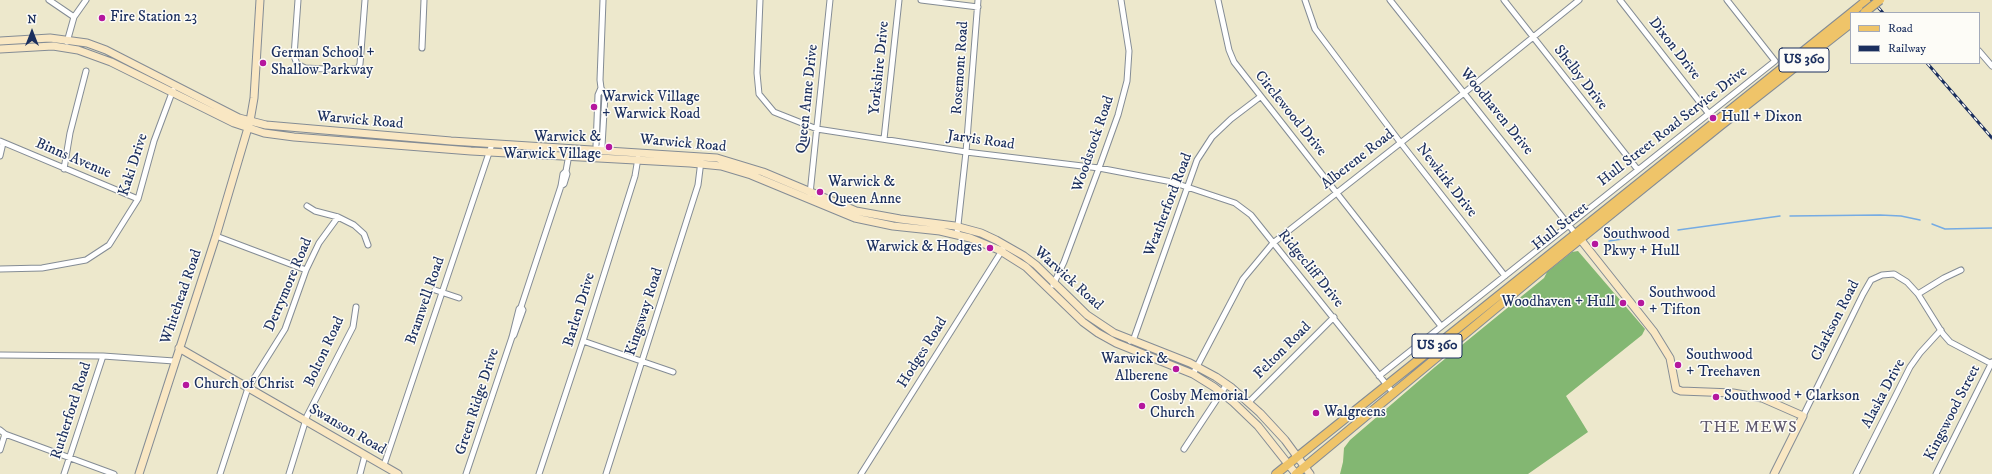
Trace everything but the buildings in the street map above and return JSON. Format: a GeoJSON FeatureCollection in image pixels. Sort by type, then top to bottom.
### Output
{"type":"FeatureCollection","features":[{"type":"Feature","properties":{"kind":"main road","name":"Whitehead Road"},"geometry":{"type":"LineString","coordinates":[[139,474],[174,361],[216,236],[249,125],[254,98],[260,0]]}},
{"type":"Feature","properties":{"kind":"main road","name":"Hull Street"},"geometry":{"type":"LineString","coordinates":[[1863,10],[1867,0]]}},
{"type":"Feature","properties":{"kind":"main road","name":"Hull Street"},"geometry":{"type":"LineString","coordinates":[[1863,10],[1880,0]]}},
{"type":"Feature","properties":{"kind":"main road","name":"Hull Street"},"geometry":{"type":"LineString","coordinates":[[1394,394],[1578,237],[1850,14]]}},
{"type":"Feature","properties":{"kind":"main road","name":"Hull Street"},"geometry":{"type":"LineString","coordinates":[[1289,464],[1850,24]]}},
{"type":"Feature","properties":{"kind":"main road","name":"Warwick Road"},"geometry":{"type":"LineString","coordinates":[[0,41],[50,38],[68,39],[87,43],[106,50],[174,89]]}},
{"type":"Feature","properties":{"kind":"main road","name":"Warwick Road"},"geometry":{"type":"LineString","coordinates":[[0,49],[53,46],[78,50],[111,62],[174,89],[249,125],[294,137],[490,152],[569,153]]}},
{"type":"Feature","properties":{"kind":"main road","name":"Warwick Road"},"geometry":{"type":"LineString","coordinates":[[249,125],[492,144],[569,153],[639,157],[701,164],[736,170],[840,213],[870,222],[957,234],[1003,248],[1032,262],[1087,316],[1114,333],[1130,341],[1197,367],[1227,384],[1249,402],[1285,440],[1310,474]]}},
{"type":"Feature","properties":{"kind":"main road","name":"Warwick Road"},"geometry":{"type":"LineString","coordinates":[[639,157],[701,156],[747,166],[841,206],[872,214],[958,226],[981,233],[1003,248],[1026,267],[1083,322],[1098,333],[1116,343],[1193,374],[1222,393],[1258,426],[1296,474]]}},
{"type":"Feature","properties":{"kind":"main road"},"geometry":{"type":"LineString","coordinates":[[1578,237],[1628,297],[1662,344],[1670,358],[1676,389],[1681,391],[1733,393],[1762,398],[1803,416]]}},
{"type":"Feature","properties":{"kind":"main road","name":"Swanson Road"},"geometry":{"type":"LineString","coordinates":[[179,348],[398,474]]}},
{"type":"Feature","properties":{"kind":"main road","name":"US 360"},"geometry":{"type":"LineString","coordinates":[[1296,474],[1394,394]]}},
{"type":"Feature","properties":{"kind":"main road","name":"Clarkson Road"},"geometry":{"type":"LineString","coordinates":[[1774,474],[1803,416]]}},
{"type":"Feature","properties":{"kind":"main road","name":"US 360"},"geometry":{"type":"LineString","coordinates":[[1276,474],[1289,464]]}},
{"type":"Feature","properties":{"kind":"street"},"geometry":{"type":"LineString","coordinates":[[49,0],[74,17]]}},
{"type":"Feature","properties":{"kind":"street"},"geometry":{"type":"LineString","coordinates":[[66,47],[74,17],[86,0]]}},
{"type":"Feature","properties":{"kind":"street"},"geometry":{"type":"LineString","coordinates":[[298,0],[294,56],[297,64],[305,68],[346,70],[358,68],[360,64],[365,0]]}},
{"type":"Feature","properties":{"kind":"street"},"geometry":{"type":"LineString","coordinates":[[422,48],[424,0]]}},
{"type":"Feature","properties":{"kind":"street"},"geometry":{"type":"LineString","coordinates":[[598,155],[596,145],[598,95],[601,88],[603,0]]}},
{"type":"Feature","properties":{"kind":"street","name":"Jarvis Road"},"geometry":{"type":"LineString","coordinates":[[760,0],[756,73],[759,94],[774,112],[817,129],[966,152],[1099,168],[1172,182],[1186,187]]}},
{"type":"Feature","properties":{"kind":"street","name":"Queen Anne Drive"},"geometry":{"type":"LineString","coordinates":[[809,200],[830,0]]}},
{"type":"Feature","properties":{"kind":"street","name":"Yorkshire Drive"},"geometry":{"type":"LineString","coordinates":[[884,139],[899,0]]}},
{"type":"Feature","properties":{"kind":"street"},"geometry":{"type":"LineString","coordinates":[[921,0],[978,7]]}},
{"type":"Feature","properties":{"kind":"street","name":"Rosemont Road"},"geometry":{"type":"LineString","coordinates":[[957,234],[966,152],[978,0]]}},
{"type":"Feature","properties":{"kind":"street","name":"Woodstock Road"},"geometry":{"type":"LineString","coordinates":[[1050,290],[1064,262],[1099,168],[1118,115],[1127,81],[1129,51],[1121,0]]}},
{"type":"Feature","properties":{"kind":"street","name":"Circlewood Drive"},"geometry":{"type":"LineString","coordinates":[[1218,0],[1229,50],[1234,62],[1441,326]]}},
{"type":"Feature","properties":{"kind":"street","name":"Newkirk Drive"},"geometry":{"type":"LineString","coordinates":[[1305,0],[1315,29],[1400,142],[1505,276]]}},
{"type":"Feature","properties":{"kind":"street","name":"Woodhaven Drive"},"geometry":{"type":"LineString","coordinates":[[1390,0],[1578,237]]}},
{"type":"Feature","properties":{"kind":"street","name":"Shelby Drive"},"geometry":{"type":"LineString","coordinates":[[1504,0],[1638,170]]}},
{"type":"Feature","properties":{"kind":"street","name":"Alberene Road"},"geometry":{"type":"LineString","coordinates":[[1193,374],[1243,279],[1273,244],[1579,0]]}},
{"type":"Feature","properties":{"kind":"street","name":"Dixon Drive"},"geometry":{"type":"LineString","coordinates":[[1620,0],[1709,114]]}},
{"type":"Feature","properties":{"kind":"street","name":"Hull Street Road Service Drive"},"geometry":{"type":"LineString","coordinates":[[1379,376],[1775,61],[1727,0]]}},
{"type":"Feature","properties":{"kind":"street"},"geometry":{"type":"LineString","coordinates":[[1980,52],[1992,66]]}},
{"type":"Feature","properties":{"kind":"street"},"geometry":{"type":"LineString","coordinates":[[64,169],[70,133],[86,71]]}},
{"type":"Feature","properties":{"kind":"street","name":"Kaki Drive"},"geometry":{"type":"LineString","coordinates":[[0,269],[42,268],[86,260],[109,244],[138,199],[154,141],[174,89]]}},
{"type":"Feature","properties":{"kind":"street","name":"Weatherford Road"},"geometry":{"type":"LineString","coordinates":[[1130,341],[1134,338],[1186,187],[1197,160],[1212,137],[1231,119],[1260,97]]}},
{"type":"Feature","properties":{"kind":"street"},"geometry":{"type":"LineString","coordinates":[[0,156],[1,142]]}},
{"type":"Feature","properties":{"kind":"street","name":"Binns Avenue"},"geometry":{"type":"LineString","coordinates":[[1,142],[138,199]]}},
{"type":"Feature","properties":{"kind":"street","name":"Bramwell Road"},"geometry":{"type":"LineString","coordinates":[[384,465],[492,144]]}},
{"type":"Feature","properties":{"kind":"street","name":"Green Ridge Drive"},"geometry":{"type":"LineString","coordinates":[[466,474],[512,337],[523,310],[521,307],[562,179],[566,171],[569,153]]}},
{"type":"Feature","properties":{"kind":"street","name":"Kingsway Road"},"geometry":{"type":"LineString","coordinates":[[606,474],[698,185],[701,156]]}},
{"type":"Feature","properties":{"kind":"street","name":"Barlen Drive"},"geometry":{"type":"LineString","coordinates":[[539,474],[583,341],[635,176],[639,157]]}},
{"type":"Feature","properties":{"kind":"street","name":"Ridgecliff Drive"},"geometry":{"type":"LineString","coordinates":[[1186,187],[1235,204],[1251,215],[1394,394]]}},
{"type":"Feature","properties":{"kind":"street"},"geometry":{"type":"LineString","coordinates":[[307,206],[315,211],[338,218],[360,229],[368,245]]}},
{"type":"Feature","properties":{"kind":"street","name":"Derrymore Road"},"geometry":{"type":"LineString","coordinates":[[220,474],[248,388],[285,329],[306,270],[319,243],[338,218]]}},
{"type":"Feature","properties":{"kind":"street"},"geometry":{"type":"LineString","coordinates":[[216,236],[306,270]]}},
{"type":"Feature","properties":{"kind":"street","name":"Hodges Road"},"geometry":{"type":"LineString","coordinates":[[861,474],[1003,248]]}},
{"type":"Feature","properties":{"kind":"street"},"geometry":{"type":"LineString","coordinates":[[1918,294],[1944,278],[1961,270]]}},
{"type":"Feature","properties":{"kind":"street","name":"Clarkson Road"},"geometry":{"type":"LineString","coordinates":[[1803,416],[1871,280],[1882,275],[1894,274],[1907,282],[1918,294],[1950,342],[1992,364]]}},
{"type":"Feature","properties":{"kind":"street"},"geometry":{"type":"LineString","coordinates":[[435,290],[459,298]]}},
{"type":"Feature","properties":{"kind":"street","name":"Bolton Road"},"geometry":{"type":"LineString","coordinates":[[289,474],[307,416],[353,327],[356,307]]}},
{"type":"Feature","properties":{"kind":"street","name":"Felton Road"},"geometry":{"type":"LineString","coordinates":[[1249,402],[1334,317]]}},
{"type":"Feature","properties":{"kind":"street","name":"Alaska Drive"},"geometry":{"type":"LineString","coordinates":[[1856,474],[1910,367],[1920,353],[1941,330]]}},
{"type":"Feature","properties":{"kind":"street"},"geometry":{"type":"LineString","coordinates":[[583,341],[673,372]]}},
{"type":"Feature","properties":{"kind":"street"},"geometry":{"type":"LineString","coordinates":[[0,355],[103,356],[174,361]]}},
{"type":"Feature","properties":{"kind":"street","name":"Rutherford Road"},"geometry":{"type":"LineString","coordinates":[[64,474],[103,356]]}},
{"type":"Feature","properties":{"kind":"street","name":"Kingswood Street"},"geometry":{"type":"LineString","coordinates":[[1936,474],[1992,364]]}},
{"type":"Feature","properties":{"kind":"street"},"geometry":{"type":"LineString","coordinates":[[1184,449],[1227,384]]}},
{"type":"Feature","properties":{"kind":"street"},"geometry":{"type":"LineString","coordinates":[[0,430],[5,434],[114,474]]}},
{"type":"Feature","properties":{"kind":"street"},"geometry":{"type":"LineString","coordinates":[[0,450],[5,434]]}},
{"type":"Feature","properties":{"kind":"street"},"geometry":{"type":"LineString","coordinates":[[360,474],[365,455]]}},
{"type":"Feature","properties":{"kind":"green space"},"geometry":{"type":"Polygon","coordinates":[[[1578,251],[1645,329],[1642,335],[1566,396],[1588,432],[1528,474],[1340,474],[1344,448],[1350,440],[1435,367],[1544,278],[1547,272],[1572,252],[1578,251]]]}},
{"type":"Feature","properties":{"kind":"waterway"},"geometry":{"type":"LineString","coordinates":[[1790,216],[1880,215],[1901,216],[1920,220]]}},
{"type":"Feature","properties":{"kind":"waterway"},"geometry":{"type":"LineString","coordinates":[[1678,230],[1780,216]]}},
{"type":"Feature","properties":{"kind":"waterway"},"geometry":{"type":"LineString","coordinates":[[1932,224],[1945,229],[1992,228]]}},
{"type":"Feature","properties":{"kind":"waterway"},"geometry":{"type":"LineString","coordinates":[[1609,241],[1669,232]]}},
{"type":"Feature","properties":{"kind":"railway"},"geometry":{"type":"LineString","coordinates":[[1872,0],[1882,12]]}},
{"type":"Feature","properties":{"kind":"railway"},"geometry":{"type":"LineString","coordinates":[[1928,64],[1992,138]]}},
{"type":"Feature","properties":{"kind":"place","name":"Fire Station 23"},"geometry":{"type":"Point","coordinates":[102,18]}},
{"type":"Feature","properties":{"kind":"place","name":"German School + Shallow Parkway"},"geometry":{"type":"Point","coordinates":[263,63]}},
{"type":"Feature","properties":{"kind":"place","name":"Warwick Village + Warwick Road"},"geometry":{"type":"Point","coordinates":[594,107]}},
{"type":"Feature","properties":{"kind":"place","name":"Hull + Dixon"},"geometry":{"type":"Point","coordinates":[1713,118]}},
{"type":"Feature","properties":{"kind":"place","name":"Warwick & Warwick Village"},"geometry":{"type":"Point","coordinates":[609,147]}},
{"type":"Feature","properties":{"kind":"place","name":"Warwick & Queen Anne"},"geometry":{"type":"Point","coordinates":[820,192]}},
{"type":"Feature","properties":{"kind":"place","name":"Southwood Pkwy + Hull"},"geometry":{"type":"Point","coordinates":[1595,244]}},
{"type":"Feature","properties":{"kind":"place","name":"Warwick & Hodges"},"geometry":{"type":"Point","coordinates":[990,248]}},
{"type":"Feature","properties":{"kind":"place","name":"Woodhaven + Hull"},"geometry":{"type":"Point","coordinates":[1623,303]}},
{"type":"Feature","properties":{"kind":"place","name":"Southwood + Tifton"},"geometry":{"type":"Point","coordinates":[1641,303]}},
{"type":"Feature","properties":{"kind":"place","name":"Southwood + Treehaven"},"geometry":{"type":"Point","coordinates":[1678,365]}},
{"type":"Feature","properties":{"kind":"place","name":"Warwick & Alberene"},"geometry":{"type":"Point","coordinates":[1176,369]}},
{"type":"Feature","properties":{"kind":"place","name":"Church of Christ"},"geometry":{"type":"Point","coordinates":[186,385]}},
{"type":"Feature","properties":{"kind":"place","name":"Southwood + Clarkson"},"geometry":{"type":"Point","coordinates":[1716,397]}},
{"type":"Feature","properties":{"kind":"place","name":"Cosby Memorial Church"},"geometry":{"type":"Point","coordinates":[1142,406]}},
{"type":"Feature","properties":{"kind":"place","name":"Walgreens"},"geometry":{"type":"Point","coordinates":[1316,413]}},
{"type":"Feature","properties":{"kind":"district","name":"THE MEWS"},"geometry":{"type":"Point","coordinates":[1749,429]}}]}
